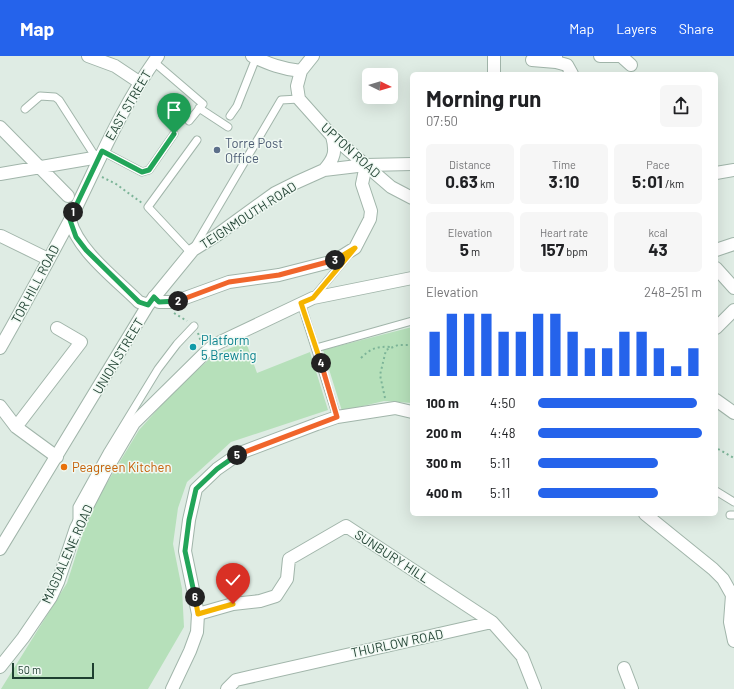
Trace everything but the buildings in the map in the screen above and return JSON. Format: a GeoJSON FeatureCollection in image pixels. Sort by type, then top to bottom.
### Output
{"type":"FeatureCollection","features":[{"type":"Feature","properties":{"kind":"street"},"geometry":{"type":"LineString","coordinates":[[88,56],[115,66],[139,82]]}},
{"type":"Feature","properties":{"kind":"street"},"geometry":{"type":"LineString","coordinates":[[298,99],[297,86],[301,71],[313,56]]}},
{"type":"Feature","properties":{"kind":"street"},"geometry":{"type":"LineString","coordinates":[[494,56],[494,72]]}},
{"type":"Feature","properties":{"kind":"street"},"geometry":{"type":"LineString","coordinates":[[600,56],[621,56],[631,65]]}},
{"type":"Feature","properties":{"kind":"street"},"geometry":{"type":"LineString","coordinates":[[254,57],[272,66],[301,71]]}},
{"type":"Feature","properties":{"kind":"street","name":"EAST STREET"},"geometry":{"type":"LineString","coordinates":[[70,220],[100,154],[139,82],[156,59]]}},
{"type":"Feature","properties":{"kind":"street"},"geometry":{"type":"LineString","coordinates":[[532,60],[556,59],[567,65],[571,72]]}},
{"type":"Feature","properties":{"kind":"street","name":"UPTON ROAD"},"geometry":{"type":"LineString","coordinates":[[298,99],[332,136],[391,187],[410,197]]}},
{"type":"Feature","properties":{"kind":"street"},"geometry":{"type":"LineString","coordinates":[[0,127],[68,196]]}},
{"type":"Feature","properties":{"kind":"street"},"geometry":{"type":"LineString","coordinates":[[324,170],[332,162],[335,154],[332,136]]}},
{"type":"Feature","properties":{"kind":"street"},"geometry":{"type":"LineString","coordinates":[[0,174],[42,168],[100,154]]}},
{"type":"Feature","properties":{"kind":"street","name":"TEIGNMOUTH ROAD"},"geometry":{"type":"LineString","coordinates":[[192,251],[276,193],[324,170],[366,165],[410,164]]}},
{"type":"Feature","properties":{"kind":"street"},"geometry":{"type":"LineString","coordinates":[[70,220],[76,237],[86,250],[139,302],[178,301],[229,282],[279,275],[334,261],[355,248],[370,219],[371,211],[362,184],[366,165]]}},
{"type":"Feature","properties":{"kind":"street"},"geometry":{"type":"LineString","coordinates":[[718,173],[734,170]]}},
{"type":"Feature","properties":{"kind":"street","name":"TOR HILL ROAD"},"geometry":{"type":"LineString","coordinates":[[0,348],[70,220]]}},
{"type":"Feature","properties":{"kind":"street"},"geometry":{"type":"LineString","coordinates":[[1,236],[48,259]]}},
{"type":"Feature","properties":{"kind":"street"},"geometry":{"type":"LineString","coordinates":[[718,249],[734,244]]}},
{"type":"Feature","properties":{"kind":"street","name":"UNION STREET"},"geometry":{"type":"LineString","coordinates":[[0,549],[151,301],[192,251]]}},
{"type":"Feature","properties":{"kind":"street"},"geometry":{"type":"LineString","coordinates":[[718,270],[734,288]]}},
{"type":"Feature","properties":{"kind":"street","name":"MAGDALENE ROAD"},"geometry":{"type":"LineString","coordinates":[[0,668],[23,638],[51,596],[58,582],[76,528],[105,472],[134,423],[214,345],[313,298],[410,278]]}},
{"type":"Feature","properties":{"kind":"street"},"geometry":{"type":"LineString","coordinates":[[718,326],[734,310]]}},
{"type":"Feature","properties":{"kind":"street"},"geometry":{"type":"LineString","coordinates":[[16,427],[80,342],[57,328]]}},
{"type":"Feature","properties":{"kind":"street"},"geometry":{"type":"LineString","coordinates":[[718,402],[734,414]]}},
{"type":"Feature","properties":{"kind":"street"},"geometry":{"type":"LineString","coordinates":[[0,406],[16,427],[57,456]]}},
{"type":"Feature","properties":{"kind":"street"},"geometry":{"type":"LineString","coordinates":[[172,689],[190,651],[197,632],[198,614],[185,551],[189,520],[196,489],[217,469],[240,453],[337,417],[395,408],[410,412]]}},
{"type":"Feature","properties":{"kind":"street"},"geometry":{"type":"LineString","coordinates":[[647,516],[713,569],[723,579],[733,595],[730,622],[734,641]]}},
{"type":"Feature","properties":{"kind":"street","name":"SUNBURY HILL"},"geometry":{"type":"LineString","coordinates":[[198,614],[233,604],[260,601],[276,596],[286,579],[289,559],[346,526],[492,622]]}},
{"type":"Feature","properties":{"kind":"street"},"geometry":{"type":"LineString","coordinates":[[492,622],[522,656],[535,689]]}},
{"type":"Feature","properties":{"kind":"street","name":"THURLOW ROAD"},"geometry":{"type":"LineString","coordinates":[[227,689],[236,680],[492,622]]}},
{"type":"Feature","properties":{"kind":"street"},"geometry":{"type":"LineString","coordinates":[[624,668],[632,689]]}},
{"type":"Feature","properties":{"kind":"lane"},"geometry":{"type":"LineString","coordinates":[[230,116],[236,106],[254,57]]}},
{"type":"Feature","properties":{"kind":"lane"},"geometry":{"type":"LineString","coordinates":[[156,59],[203,104],[189,121]]}},
{"type":"Feature","properties":{"kind":"lane"},"geometry":{"type":"LineString","coordinates":[[25,109],[40,96],[55,97],[59,100],[92,153],[100,154],[142,172],[149,170],[174,134]]}},
{"type":"Feature","properties":{"kind":"lane","name":"UNION STREET"},"geometry":{"type":"LineString","coordinates":[[192,251],[281,100],[298,99]]}},
{"type":"Feature","properties":{"kind":"lane"},"geometry":{"type":"LineString","coordinates":[[199,108],[228,127]]}},
{"type":"Feature","properties":{"kind":"lane"},"geometry":{"type":"LineString","coordinates":[[192,251],[148,207],[197,140]]}},
{"type":"Feature","properties":{"kind":"lane"},"geometry":{"type":"LineString","coordinates":[[313,298],[355,248]]}},
{"type":"Feature","properties":{"kind":"lane"},"geometry":{"type":"LineString","coordinates":[[301,303],[337,417]]}},
{"type":"Feature","properties":{"kind":"lane"},"geometry":{"type":"LineString","coordinates":[[316,348],[410,322]]}},
{"type":"Feature","properties":{"kind":"lane"},"geometry":{"type":"LineString","coordinates":[[76,528],[77,507],[108,451],[158,369],[176,344],[194,326]]}},
{"type":"Feature","properties":{"kind":"lane"},"geometry":{"type":"LineString","coordinates":[[718,492],[734,502]]}},
{"type":"Feature","properties":{"kind":"path"},"geometry":{"type":"LineString","coordinates":[[92,172],[116,184],[148,207]]}},
{"type":"Feature","properties":{"kind":"path"},"geometry":{"type":"LineString","coordinates":[[389,409],[382,393],[380,375],[386,350],[398,346],[410,345]]}},
{"type":"Feature","properties":{"kind":"path"},"geometry":{"type":"LineString","coordinates":[[361,358],[369,350],[380,346],[392,348]]}},
{"type":"Feature","properties":{"kind":"path"},"geometry":{"type":"LineString","coordinates":[[718,449],[734,458]]}},
{"type":"Feature","properties":{"kind":"green space"},"geometry":{"type":"Polygon","coordinates":[[[410,328],[410,403],[384,401],[342,411],[323,350],[410,328]]]}},
{"type":"Feature","properties":{"kind":"green space"},"geometry":{"type":"Polygon","coordinates":[[[246,342],[257,373],[310,352],[328,410],[231,442],[187,482],[178,508],[173,544],[182,589],[184,627],[148,689],[1,689],[67,583],[90,511],[139,430],[175,390],[215,354],[246,342]]]}},
{"type":"Feature","properties":{"kind":"place","name":"Torre Post Office"},"geometry":{"type":"Point","coordinates":[217,150]}},
{"type":"Feature","properties":{"kind":"place","name":"Platform 5 Brewing"},"geometry":{"type":"Point","coordinates":[193,347]}},
{"type":"Feature","properties":{"kind":"place","name":"Peagreen Kitchen"},"geometry":{"type":"Point","coordinates":[64,467]}},
{"type":"Feature","properties":{"kind":"route"},"geometry":{"type":"LineString","coordinates":[[174,134],[149,170],[142,172],[102,151],[70,220],[72,230],[86,250],[139,302],[148,305],[154,297],[159,302],[174,302],[229,282],[279,275],[334,261],[355,248],[313,298],[301,303],[337,417],[240,453],[217,469],[196,489],[189,520],[185,551],[198,614],[233,604]]}}]}
